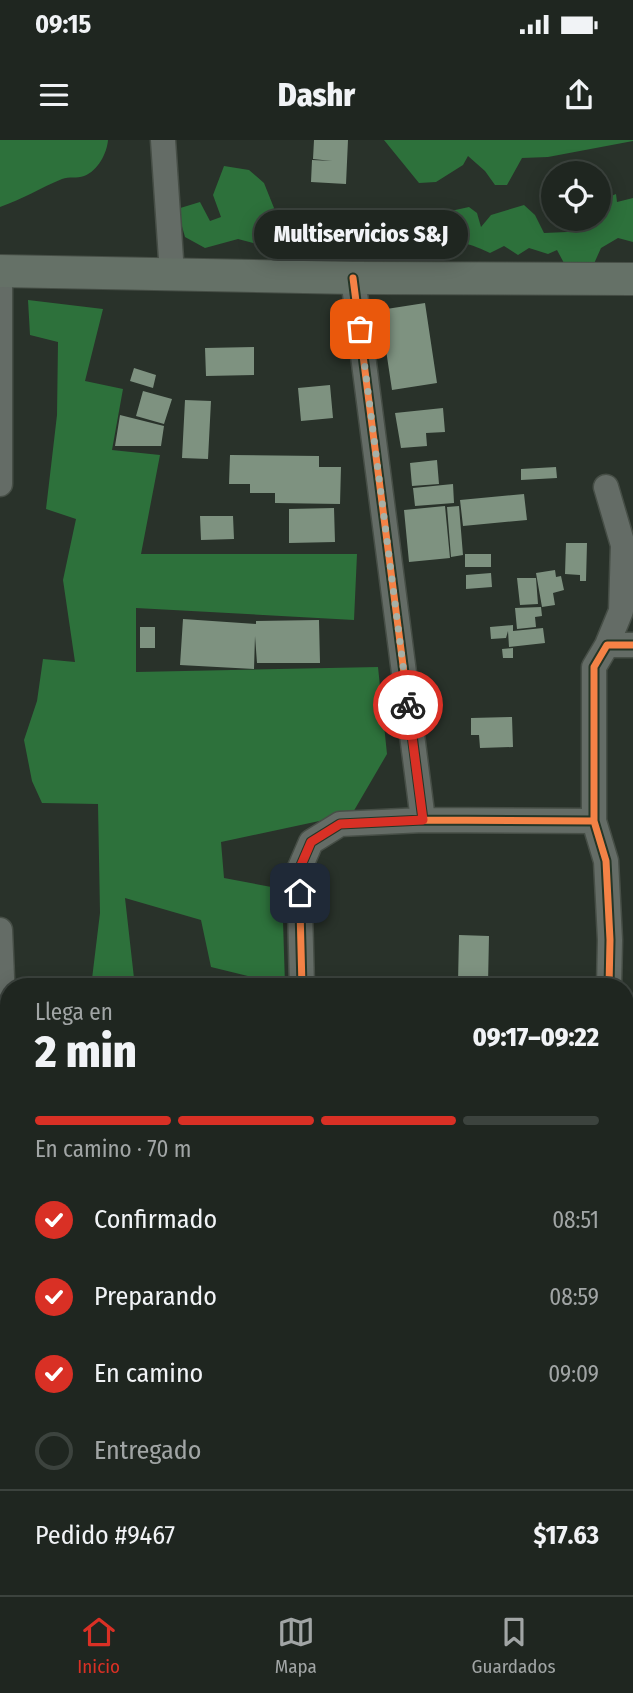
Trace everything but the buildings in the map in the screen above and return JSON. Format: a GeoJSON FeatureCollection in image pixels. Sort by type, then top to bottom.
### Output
{"type":"FeatureCollection","features":[{"type":"Feature","properties":{"kind":"main road"},"geometry":{"type":"LineString","coordinates":[[0,271],[353,278],[633,279]]}},
{"type":"Feature","properties":{"kind":"street"},"geometry":{"type":"LineString","coordinates":[[163,140],[172,274]]}},
{"type":"Feature","properties":{"kind":"street"},"geometry":{"type":"LineString","coordinates":[[353,278],[423,820]]}},
{"type":"Feature","properties":{"kind":"street"},"geometry":{"type":"LineString","coordinates":[[0,288],[0,484]]}},
{"type":"Feature","properties":{"kind":"street"},"geometry":{"type":"LineString","coordinates":[[606,487],[623,545],[621,611],[607,645],[593,667],[594,821],[606,861],[609,978]]}},
{"type":"Feature","properties":{"kind":"street"},"geometry":{"type":"LineString","coordinates":[[607,645],[633,645]]}},
{"type":"Feature","properties":{"kind":"street"},"geometry":{"type":"LineString","coordinates":[[302,978],[299,870],[311,842],[340,824],[423,820],[594,821]]}},
{"type":"Feature","properties":{"kind":"street"},"geometry":{"type":"LineString","coordinates":[[0,930],[2,978]]}},
{"type":"Feature","properties":{"kind":"green space"},"geometry":{"type":"Polygon","coordinates":[[[0,140],[108,140],[101,161],[89,174],[62,179],[0,207],[0,140]]]}},
{"type":"Feature","properties":{"kind":"green space"},"geometry":{"type":"Polygon","coordinates":[[[384,140],[633,141],[548,157],[522,158],[507,185],[495,185],[485,171],[468,156],[463,165],[436,182],[419,183],[384,140]]]}},
{"type":"Feature","properties":{"kind":"green space"},"geometry":{"type":"Polygon","coordinates":[[[224,166],[249,170],[264,183],[274,208],[269,221],[290,230],[311,223],[315,211],[343,210],[345,221],[372,222],[384,215],[406,231],[426,224],[440,228],[446,212],[469,207],[477,213],[481,227],[491,215],[524,205],[535,215],[544,233],[611,231],[611,196],[616,194],[617,202],[633,198],[633,242],[618,238],[601,248],[588,277],[565,265],[557,250],[548,254],[529,248],[518,255],[504,246],[490,253],[471,245],[457,244],[428,260],[402,241],[385,251],[352,235],[343,250],[329,252],[319,241],[281,261],[272,248],[238,239],[205,248],[185,237],[177,209],[200,202],[210,221],[221,217],[213,195],[224,166]]]}},
{"type":"Feature","properties":{"kind":"green space"},"geometry":{"type":"Polygon","coordinates":[[[28,300],[103,309],[85,381],[123,389],[112,450],[160,455],[141,554],[357,554],[354,620],[136,608],[136,672],[378,667],[387,754],[352,814],[221,842],[224,878],[282,889],[285,978],[256,978],[211,967],[201,920],[125,898],[134,978],[92,978],[100,913],[98,804],[42,803],[32,781],[24,740],[37,701],[43,659],[75,662],[63,580],[76,519],[46,509],[57,415],[58,342],[30,335],[28,300]]]}},
{"type":"Feature","properties":{"kind":"cycle path"},"geometry":{"type":"LineString","coordinates":[[353,278],[423,820],[594,821]]}},
{"type":"Feature","properties":{"kind":"cycle path"},"geometry":{"type":"LineString","coordinates":[[609,978],[606,861],[594,821],[594,667],[607,645],[633,645]]}},
{"type":"Feature","properties":{"kind":"cycle path"},"geometry":{"type":"LineString","coordinates":[[302,978],[299,870],[311,842],[340,824],[423,820]]}},
{"type":"Feature","properties":{"kind":"way so far"},"geometry":{"type":"LineString","coordinates":[[360,329],[408,705]]}},
{"type":"Feature","properties":{"kind":"place","name":"Multiservicios S&J"},"geometry":{"type":"Point","coordinates":[360,329]}},
{"type":"Feature","properties":{"kind":"route"},"geometry":{"type":"LineString","coordinates":[[300,893],[299,870],[311,842],[340,824],[423,820],[408,705]]}}]}
